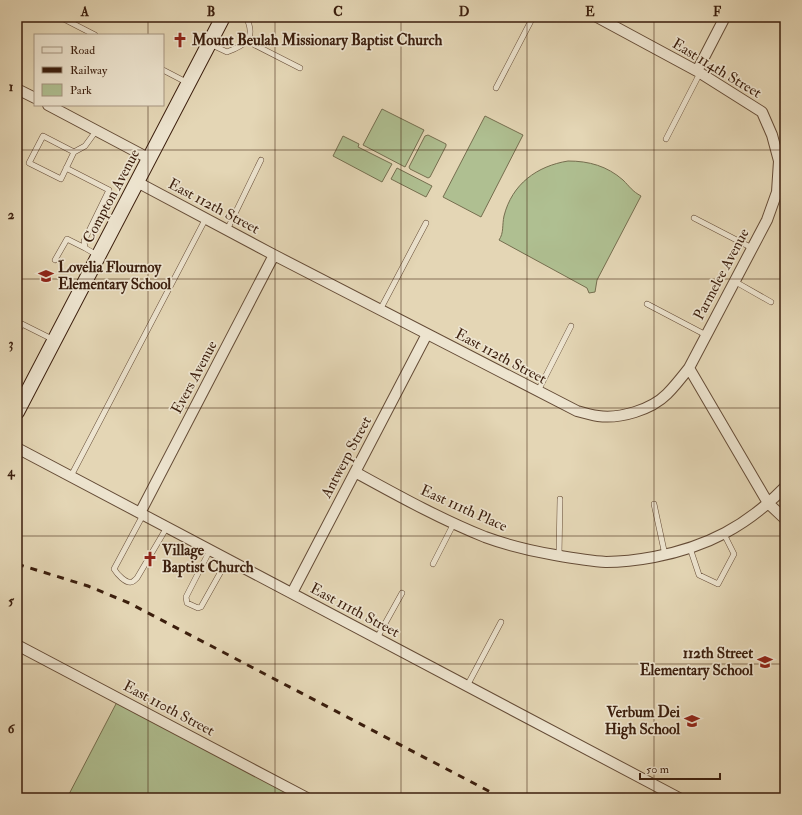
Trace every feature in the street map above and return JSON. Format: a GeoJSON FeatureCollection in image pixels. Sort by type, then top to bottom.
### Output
{"type":"FeatureCollection","features":[{"type":"Feature","properties":{"kind":"main road","name":"Compton Avenue"},"geometry":{"type":"LineString","coordinates":[[17,412],[223,17]]}},
{"type":"Feature","properties":{"kind":"street","name":"East 114th Street"},"geometry":{"type":"LineString","coordinates":[[597,17],[699,72],[762,112],[772,135],[779,161],[781,192]]}},
{"type":"Feature","properties":{"kind":"street"},"geometry":{"type":"LineString","coordinates":[[699,72],[726,17]]}},
{"type":"Feature","properties":{"kind":"street"},"geometry":{"type":"LineString","coordinates":[[17,89],[34,98]]}},
{"type":"Feature","properties":{"kind":"street"},"geometry":{"type":"LineString","coordinates":[[50,106],[150,159]]}},
{"type":"Feature","properties":{"kind":"street","name":"East 112th Street"},"geometry":{"type":"LineString","coordinates":[[137,182],[274,255],[577,411],[599,416],[634,412],[652,404],[666,395],[679,382],[689,368]]}},
{"type":"Feature","properties":{"kind":"street","name":"Parmelee Avenue"},"geometry":{"type":"LineString","coordinates":[[689,368],[781,192]]}},
{"type":"Feature","properties":{"kind":"street","name":"Evers Avenue"},"geometry":{"type":"LineString","coordinates":[[141,514],[274,255]]}},
{"type":"Feature","properties":{"kind":"street","name":"Antwerp Street"},"geometry":{"type":"LineString","coordinates":[[292,593],[427,334]]}},
{"type":"Feature","properties":{"kind":"street"},"geometry":{"type":"LineString","coordinates":[[689,368],[768,503],[785,519]]}},
{"type":"Feature","properties":{"kind":"street","name":"East 111th Street"},"geometry":{"type":"LineString","coordinates":[[17,448],[679,798]]}},
{"type":"Feature","properties":{"kind":"street","name":"East 111th Place"},"geometry":{"type":"LineString","coordinates":[[355,472],[454,523],[486,537],[534,551],[559,556],[607,562],[634,560],[665,555],[690,548],[724,534],[768,503],[785,487]]}},
{"type":"Feature","properties":{"kind":"street","name":"East 110th Street"},"geometry":{"type":"LineString","coordinates":[[17,645],[307,798]]}},
{"type":"Feature","properties":{"kind":"lane"},"geometry":{"type":"LineString","coordinates":[[60,17],[93,34]]}},
{"type":"Feature","properties":{"kind":"lane"},"geometry":{"type":"LineString","coordinates":[[209,44],[227,52],[239,48],[247,41],[250,32],[246,17]]}},
{"type":"Feature","properties":{"kind":"lane"},"geometry":{"type":"LineString","coordinates":[[496,88],[533,17]]}},
{"type":"Feature","properties":{"kind":"lane"},"geometry":{"type":"LineString","coordinates":[[247,41],[300,68]]}},
{"type":"Feature","properties":{"kind":"lane"},"geometry":{"type":"LineString","coordinates":[[164,70],[189,83]]}},
{"type":"Feature","properties":{"kind":"lane"},"geometry":{"type":"LineString","coordinates":[[666,139],[699,72]]}},
{"type":"Feature","properties":{"kind":"lane"},"geometry":{"type":"LineString","coordinates":[[74,152],[43,136],[29,163],[61,179],[74,152],[85,146],[96,130]]}},
{"type":"Feature","properties":{"kind":"lane"},"geometry":{"type":"LineString","coordinates":[[227,230],[261,160]]}},
{"type":"Feature","properties":{"kind":"lane"},"geometry":{"type":"LineString","coordinates":[[66,168],[109,190],[84,241],[85,248]]}},
{"type":"Feature","properties":{"kind":"lane"},"geometry":{"type":"LineString","coordinates":[[71,476],[206,218]]}},
{"type":"Feature","properties":{"kind":"lane"},"geometry":{"type":"LineString","coordinates":[[694,218],[752,248]]}},
{"type":"Feature","properties":{"kind":"lane"},"geometry":{"type":"LineString","coordinates":[[380,310],[426,223]]}},
{"type":"Feature","properties":{"kind":"lane"},"geometry":{"type":"LineString","coordinates":[[55,260],[67,239],[99,256]]}},
{"type":"Feature","properties":{"kind":"lane"},"geometry":{"type":"LineString","coordinates":[[734,281],[772,302]]}},
{"type":"Feature","properties":{"kind":"lane"},"geometry":{"type":"LineString","coordinates":[[647,304],[706,335]]}},
{"type":"Feature","properties":{"kind":"lane"},"geometry":{"type":"LineString","coordinates":[[17,333],[22,324],[54,340]]}},
{"type":"Feature","properties":{"kind":"lane"},"geometry":{"type":"LineString","coordinates":[[538,392],[571,326]]}},
{"type":"Feature","properties":{"kind":"lane"},"geometry":{"type":"LineString","coordinates":[[559,556],[560,499]]}},
{"type":"Feature","properties":{"kind":"lane"},"geometry":{"type":"LineString","coordinates":[[654,504],[665,555]]}},
{"type":"Feature","properties":{"kind":"lane"},"geometry":{"type":"LineString","coordinates":[[141,514],[114,569],[119,577],[131,582],[137,578],[167,527]]}},
{"type":"Feature","properties":{"kind":"lane"},"geometry":{"type":"LineString","coordinates":[[433,564],[454,523]]}},
{"type":"Feature","properties":{"kind":"lane"},"geometry":{"type":"LineString","coordinates":[[690,548],[700,575],[718,584],[734,554],[724,534]]}},
{"type":"Feature","properties":{"kind":"lane"},"geometry":{"type":"LineString","coordinates":[[210,550],[186,597],[187,603],[198,608],[201,607],[228,559]]}},
{"type":"Feature","properties":{"kind":"lane"},"geometry":{"type":"LineString","coordinates":[[377,638],[402,592]]}},
{"type":"Feature","properties":{"kind":"lane"},"geometry":{"type":"LineString","coordinates":[[466,686],[501,622]]}},
{"type":"Feature","properties":{"kind":"green space"},"geometry":{"type":"Polygon","coordinates":[[[382,109],[424,130],[405,167],[363,145],[382,109]]]}},
{"type":"Feature","properties":{"kind":"green space"},"geometry":{"type":"Polygon","coordinates":[[[485,116],[523,135],[481,217],[443,197],[485,116]]]}},
{"type":"Feature","properties":{"kind":"green space"},"geometry":{"type":"Polygon","coordinates":[[[428,135],[446,144],[446,146],[430,177],[428,178],[410,169],[409,167],[425,136],[428,135]]]}},
{"type":"Feature","properties":{"kind":"green space"},"geometry":{"type":"Polygon","coordinates":[[[343,136],[359,144],[358,147],[392,164],[382,182],[333,156],[343,136]]]}},
{"type":"Feature","properties":{"kind":"green space"},"geometry":{"type":"Polygon","coordinates":[[[568,161],[590,163],[611,171],[623,180],[633,191],[641,196],[597,280],[595,292],[589,293],[587,288],[499,240],[502,235],[504,216],[508,205],[520,186],[527,178],[536,172],[557,163],[568,161]]]}},
{"type":"Feature","properties":{"kind":"green space"},"geometry":{"type":"Polygon","coordinates":[[[397,168],[432,186],[426,197],[391,179],[397,168]]]}},
{"type":"Feature","properties":{"kind":"green space"},"geometry":{"type":"Polygon","coordinates":[[[117,702],[298,798],[67,798],[117,702]]]}},
{"type":"Feature","properties":{"kind":"railway"},"geometry":{"type":"LineString","coordinates":[[17,564],[88,586],[129,603],[502,798]]}},
{"type":"Feature","properties":{"kind":"place","name":"Mount Beulah Missionary Baptist Church"},"geometry":{"type":"Point","coordinates":[180,40]}},
{"type":"Feature","properties":{"kind":"place","name":"Lovelia Flournoy Elementary School"},"geometry":{"type":"Point","coordinates":[46,276]}},
{"type":"Feature","properties":{"kind":"place","name":"Village Baptist Church"},"geometry":{"type":"Point","coordinates":[150,559]}},
{"type":"Feature","properties":{"kind":"place","name":"112th Street Elementary School"},"geometry":{"type":"Point","coordinates":[765,662]}},
{"type":"Feature","properties":{"kind":"place","name":"Verbum Dei High School"},"geometry":{"type":"Point","coordinates":[692,721]}}]}
